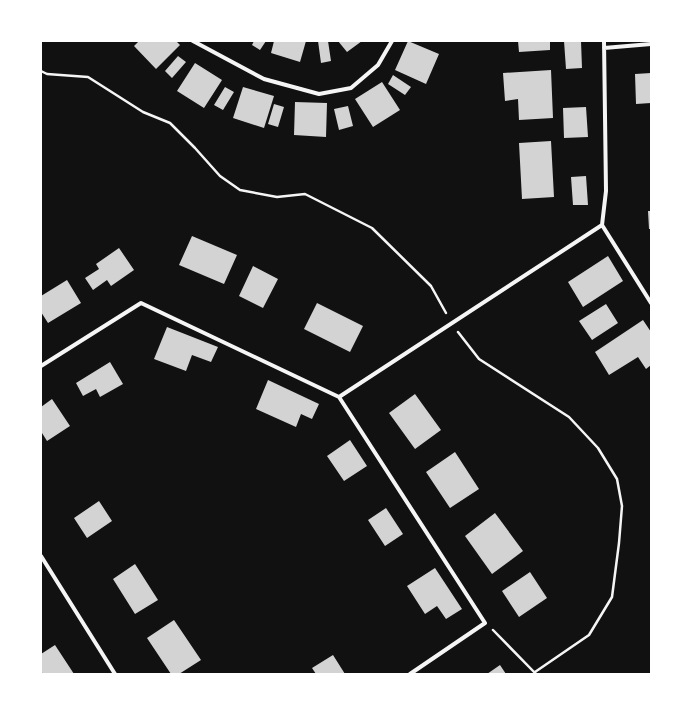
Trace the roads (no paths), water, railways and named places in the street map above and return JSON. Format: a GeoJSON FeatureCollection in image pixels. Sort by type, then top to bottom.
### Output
{"type":"FeatureCollection","features":[{"type":"Feature","properties":{"kind":"street"},"geometry":{"type":"LineString","coordinates":[[193,41],[264,79],[319,94],[351,88],[378,65],[392,41]]}},
{"type":"Feature","properties":{"kind":"street"},"geometry":{"type":"LineString","coordinates":[[604,41],[606,191],[602,224],[651,303]]}},
{"type":"Feature","properties":{"kind":"street"},"geometry":{"type":"LineString","coordinates":[[604,48],[651,44]]}},
{"type":"Feature","properties":{"kind":"street"},"geometry":{"type":"LineString","coordinates":[[339,397],[602,224]]}},
{"type":"Feature","properties":{"kind":"street"},"geometry":{"type":"LineString","coordinates":[[41,366],[141,303],[339,397],[485,623],[410,674]]}},
{"type":"Feature","properties":{"kind":"street"},"geometry":{"type":"LineString","coordinates":[[41,556],[115,674]]}}]}
